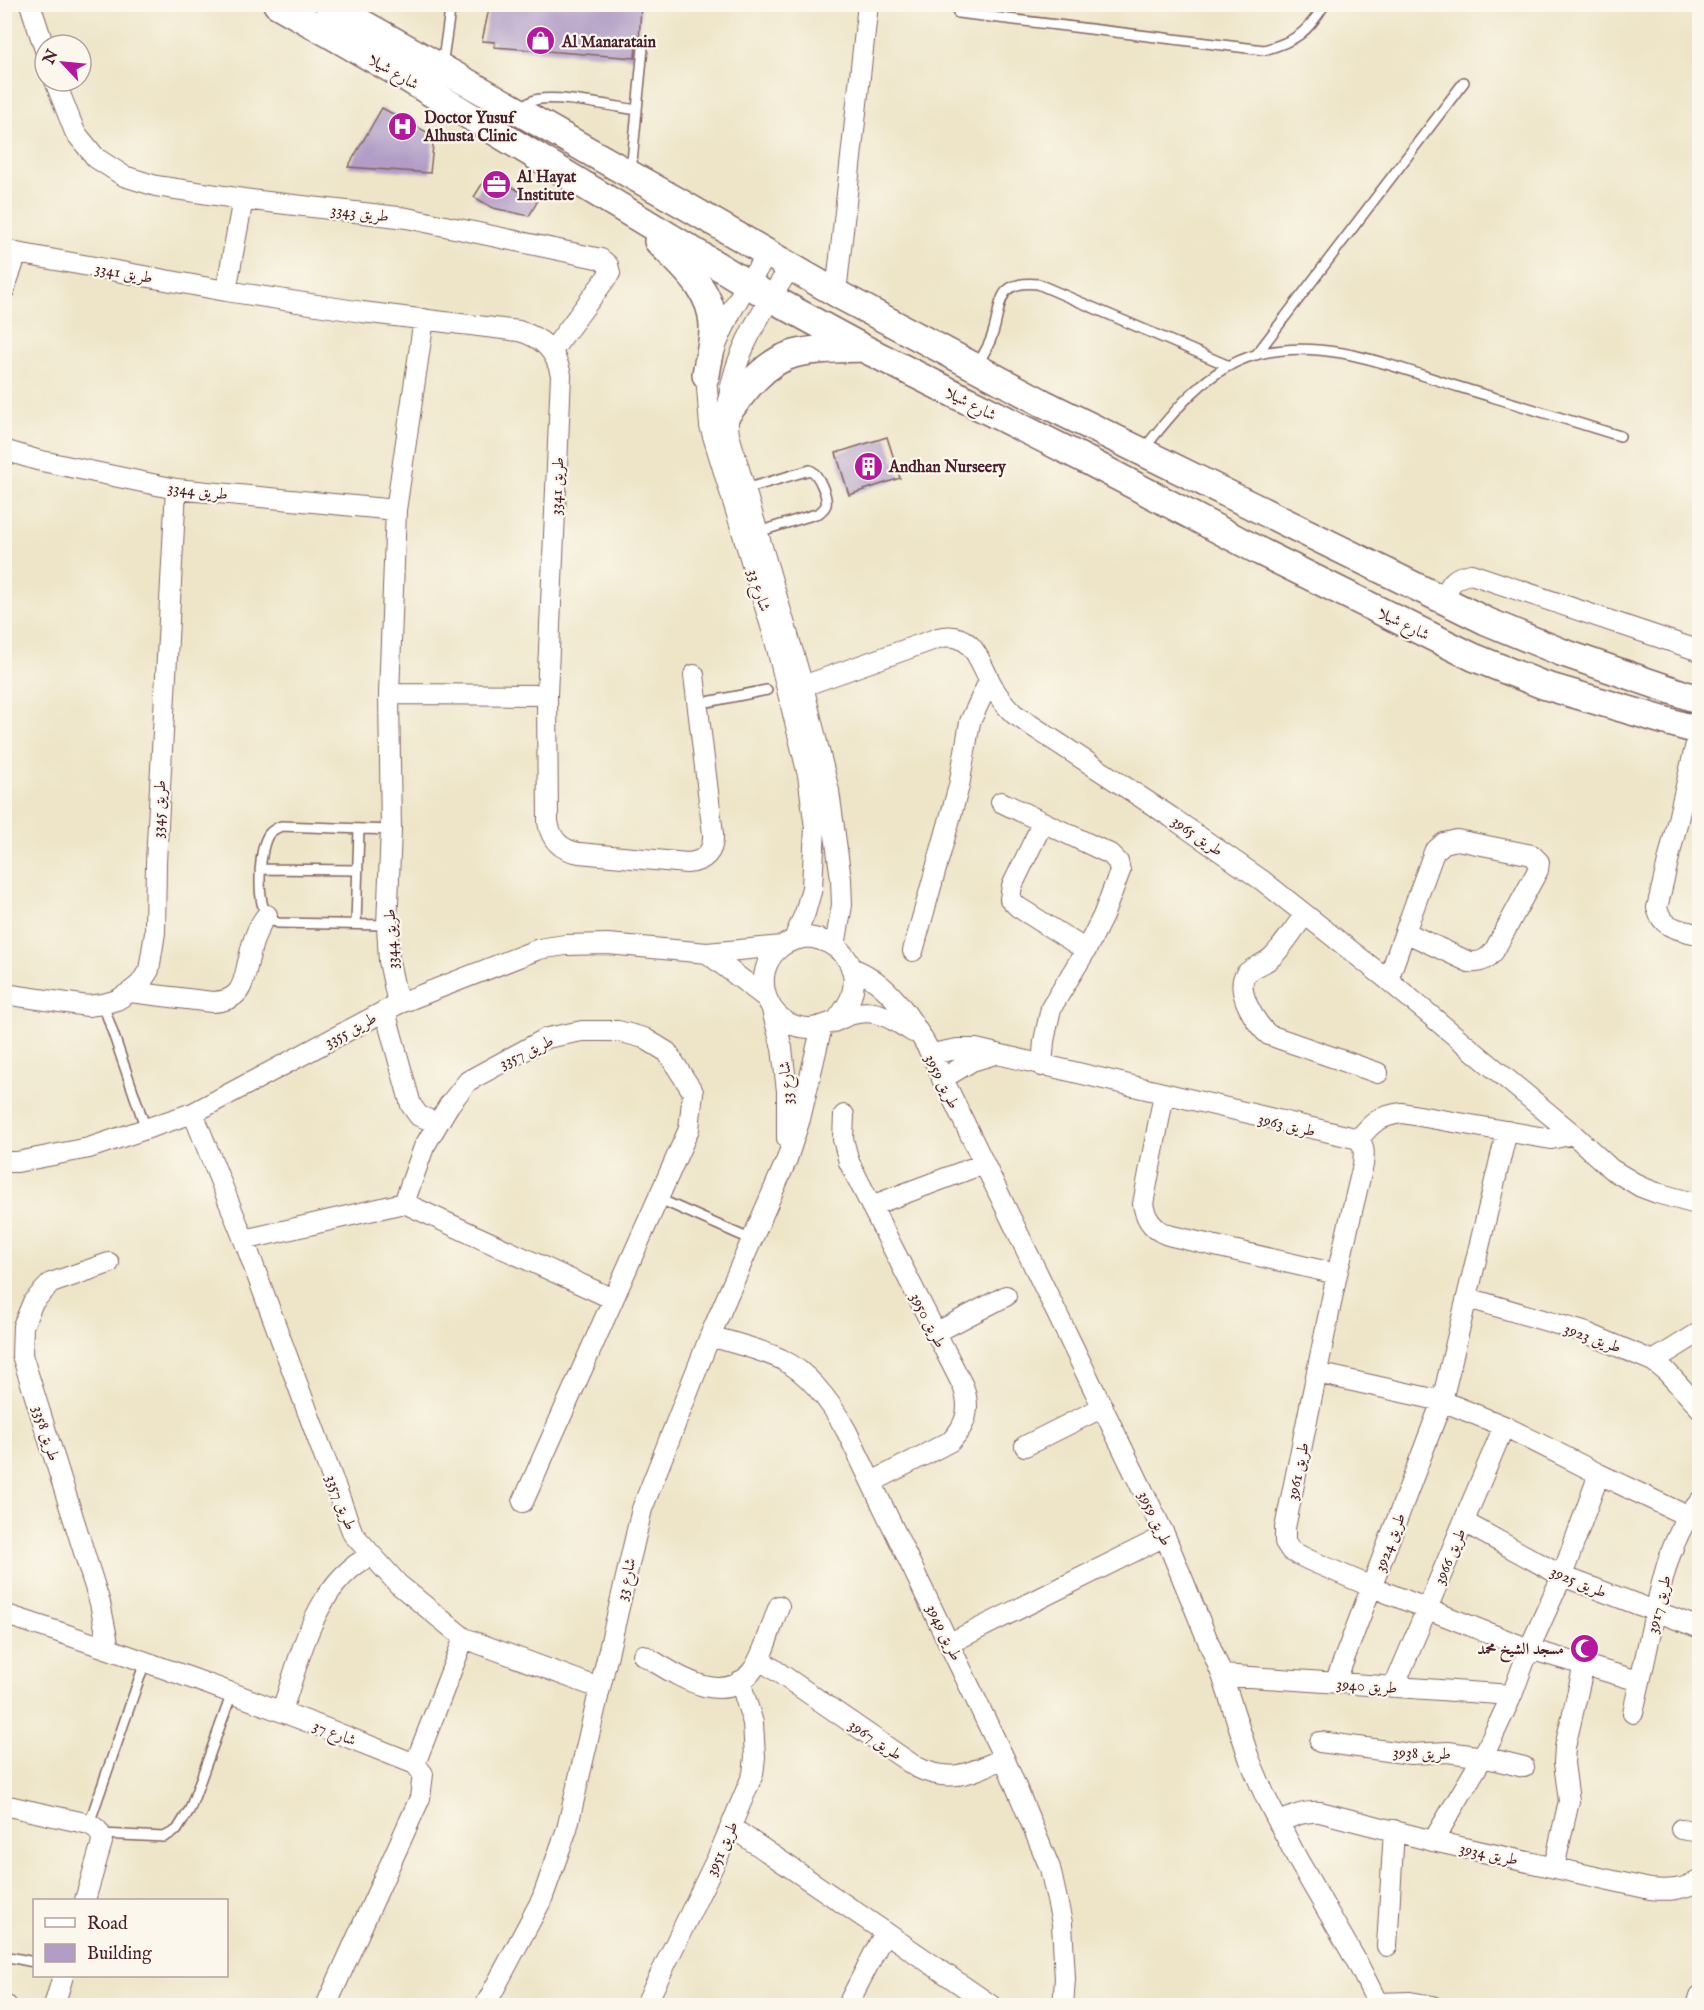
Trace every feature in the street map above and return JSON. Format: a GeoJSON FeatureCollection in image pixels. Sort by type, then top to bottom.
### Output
{"type":"FeatureCollection","features":[{"type":"Feature","properties":{"kind":"main road","name":"شارع شيلا"},"geometry":{"type":"LineString","coordinates":[[277,4],[405,77],[771,298],[863,348],[1090,462],[1261,552],[1473,657],[1543,685],[1699,731]]}},
{"type":"Feature","properties":{"kind":"main road","name":"شارع شيلا"},"geometry":{"type":"LineString","coordinates":[[328,4],[836,293],[1141,452],[1486,621],[1561,652],[1700,700]]}},
{"type":"Feature","properties":{"kind":"main road"},"geometry":{"type":"LineString","coordinates":[[635,216],[697,282],[708,301],[713,324],[706,375]]}},
{"type":"Feature","properties":{"kind":"main road"},"geometry":{"type":"LineString","coordinates":[[726,415],[755,379],[773,364],[791,354],[863,348]]}},
{"type":"Feature","properties":{"kind":"street"},"geometry":{"type":"LineString","coordinates":[[30,4],[39,33]]}},
{"type":"Feature","properties":{"kind":"street"},"geometry":{"type":"LineString","coordinates":[[836,293],[868,4]]}},
{"type":"Feature","properties":{"kind":"street","name":"طريق 3343"},"geometry":{"type":"LineString","coordinates":[[60,93],[75,132],[96,158],[124,177],[156,186],[243,199],[407,218],[601,259],[608,265],[610,273],[552,351]]}},
{"type":"Feature","properties":{"kind":"street"},"geometry":{"type":"LineString","coordinates":[[226,291],[243,199]]}},
{"type":"Feature","properties":{"kind":"street"},"geometry":{"type":"LineString","coordinates":[[4,290],[11,251]]}},
{"type":"Feature","properties":{"kind":"street","name":"طريق 3341"},"geometry":{"type":"LineString","coordinates":[[11,251],[226,291],[519,331],[532,334],[543,341],[558,362],[561,375],[546,695],[548,822],[553,838],[558,844],[571,852],[687,863],[695,863],[708,855],[714,841],[694,675]]}},
{"type":"Feature","properties":{"kind":"street","name":"شارع 33"},"geometry":{"type":"LineString","coordinates":[[780,260],[747,284],[731,312],[706,375],[710,426],[774,636],[808,775],[815,828],[812,888],[805,913],[788,943]]}},
{"type":"Feature","properties":{"kind":"street","name":"شارع 33"},"geometry":{"type":"LineString","coordinates":[[780,260],[771,298],[737,362],[726,415],[729,435],[803,686],[829,791],[842,879],[842,905],[835,946]]}},
{"type":"Feature","properties":{"kind":"street","name":"طريق 3344"},"geometry":{"type":"LineString","coordinates":[[424,319],[396,510],[389,694],[391,830],[387,925],[391,1007],[411,1105],[418,1116],[438,1123]]}},
{"type":"Feature","properties":{"kind":"street","name":"طريق 3344"},"geometry":{"type":"LineString","coordinates":[[4,450],[37,460],[176,489],[396,510]]}},
{"type":"Feature","properties":{"kind":"street","name":"طريق 3345"},"geometry":{"type":"LineString","coordinates":[[4,994],[88,1006],[103,1004],[130,992],[140,984],[149,970],[155,933],[157,826],[176,489]]}},
{"type":"Feature","properties":{"kind":"street"},"geometry":{"type":"LineString","coordinates":[[1442,600],[1457,576],[1471,574],[1700,651]]}},
{"type":"Feature","properties":{"kind":"street","name":"طريق 3965"},"geometry":{"type":"LineString","coordinates":[[803,686],[946,636],[963,640],[976,652],[996,693],[1014,714],[1263,881],[1388,980],[1573,1134]]}},
{"type":"Feature","properties":{"kind":"street"},"geometry":{"type":"LineString","coordinates":[[913,951],[960,786],[970,722],[989,681]]}},
{"type":"Feature","properties":{"kind":"street"},"geometry":{"type":"LineString","coordinates":[[389,694],[546,695]]}},
{"type":"Feature","properties":{"kind":"street"},"geometry":{"type":"LineString","coordinates":[[1699,731],[1657,908],[1659,917],[1666,925],[1700,935]]}},
{"type":"Feature","properties":{"kind":"street"},"geometry":{"type":"LineString","coordinates":[[1001,802],[1110,854],[1118,862],[1120,871],[1103,916],[1086,950],[1051,1008],[1044,1041],[1042,1066]]}},
{"type":"Feature","properties":{"kind":"street"},"geometry":{"type":"LineString","coordinates":[[1043,822],[1012,886],[1010,899],[1018,907],[1086,950]]}},
{"type":"Feature","properties":{"kind":"street"},"geometry":{"type":"LineString","coordinates":[[1388,980],[1405,932],[1431,859],[1434,852],[1444,843],[1464,841],[1532,855],[1538,859],[1538,870],[1494,951],[1486,960],[1469,962],[1405,932]]}},
{"type":"Feature","properties":{"kind":"street"},"geometry":{"type":"LineString","coordinates":[[130,992],[212,1002],[221,1002],[230,998],[243,985],[259,924],[267,915]]}},
{"type":"Feature","properties":{"kind":"street"},"geometry":{"type":"LineString","coordinates":[[1305,915],[1272,958],[1244,976],[1243,991],[1253,1017],[1269,1035],[1378,1073]]}},
{"type":"Feature","properties":{"kind":"street"},"geometry":{"type":"LineString","coordinates":[[707,953],[769,1003],[783,1020],[795,1026],[808,1028],[829,1023],[851,996],[854,982],[845,956],[823,939],[808,937],[788,943],[772,956],[765,969],[763,983],[769,1003]]}},
{"type":"Feature","properties":{"kind":"street","name":"طريق 3355"},"geometry":{"type":"LineString","coordinates":[[4,1162],[17,1162],[89,1148],[193,1113],[391,1007],[539,949],[565,945],[608,944],[707,953],[788,943]]}},
{"type":"Feature","properties":{"kind":"street","name":"طريق 3959"},"geometry":{"type":"LineString","coordinates":[[851,968],[863,972],[880,984],[904,1012],[931,1054],[1165,1536],[1222,1676],[1249,1758],[1279,1824],[1379,2004]]}},
{"type":"Feature","properties":{"kind":"street","name":"شارع 33"},"geometry":{"type":"LineString","coordinates":[[769,1003],[782,1048],[788,1091],[787,1159]]}},
{"type":"Feature","properties":{"kind":"street","name":"طريق 3959"},"geometry":{"type":"LineString","coordinates":[[829,1023],[848,1014],[862,1011],[876,1012],[921,1036]]}},
{"type":"Feature","properties":{"kind":"street","name":"شارع 33"},"geometry":{"type":"LineString","coordinates":[[494,2002],[542,1899],[567,1829],[642,1509],[710,1336],[787,1159],[829,1023]]}},
{"type":"Feature","properties":{"kind":"street","name":"طريق 3357"},"geometry":{"type":"LineString","coordinates":[[404,1203],[424,1147],[449,1105],[468,1080],[547,1038],[582,1032],[618,1031],[644,1038],[667,1052],[693,1092],[689,1129],[523,1502]]}},
{"type":"Feature","properties":{"kind":"street","name":"طريق 3963"},"geometry":{"type":"LineString","coordinates":[[931,1054],[967,1049],[995,1054],[1359,1139]]}},
{"type":"Feature","properties":{"kind":"street"},"geometry":{"type":"LineString","coordinates":[[942,1079],[972,1061],[995,1054]]}},
{"type":"Feature","properties":{"kind":"street"},"geometry":{"type":"LineString","coordinates":[[1164,1094],[1143,1204],[1144,1213],[1155,1229],[1163,1234],[1337,1274]]}},
{"type":"Feature","properties":{"kind":"street","name":"طريق 3357"},"geometry":{"type":"LineString","coordinates":[[193,1113],[244,1240],[353,1534],[398,1584],[464,1638],[599,1688]]}},
{"type":"Feature","properties":{"kind":"street"},"geometry":{"type":"LineString","coordinates":[[1359,1139],[1375,1121],[1402,1113],[1551,1139],[1573,1134],[1598,1158],[1626,1178],[1657,1193],[1700,1205]]}},
{"type":"Feature","properties":{"kind":"street","name":"طريق 3950"},"geometry":{"type":"LineString","coordinates":[[844,1115],[845,1151],[967,1397],[968,1409],[959,1432],[951,1440],[872,1482]]}},
{"type":"Feature","properties":{"kind":"street"},"geometry":{"type":"LineString","coordinates":[[1442,1401],[1507,1131]]}},
{"type":"Feature","properties":{"kind":"street","name":"طريق 3961"},"geometry":{"type":"LineString","coordinates":[[1359,1139],[1363,1144],[1363,1165],[1337,1274],[1285,1528],[1285,1542],[1291,1551],[1372,1587],[1529,1649],[1639,1681]]}},
{"type":"Feature","properties":{"kind":"street"},"geometry":{"type":"LineString","coordinates":[[871,1206],[983,1164]]}},
{"type":"Feature","properties":{"kind":"street"},"geometry":{"type":"LineString","coordinates":[[244,1240],[404,1203],[613,1299]]}},
{"type":"Feature","properties":{"kind":"street","name":"طريق 3358"},"geometry":{"type":"LineString","coordinates":[[109,1263],[51,1283],[33,1302],[23,1326],[22,1355],[100,1603],[109,1648]]}},
{"type":"Feature","properties":{"kind":"street"},"geometry":{"type":"LineString","coordinates":[[935,1333],[1006,1296]]}},
{"type":"Feature","properties":{"kind":"street","name":"طريق 3923"},"geometry":{"type":"LineString","coordinates":[[1468,1298],[1584,1332],[1653,1361],[1666,1371],[1700,1408]]}},
{"type":"Feature","properties":{"kind":"street"},"geometry":{"type":"LineString","coordinates":[[1653,1361],[1700,1332]]}},
{"type":"Feature","properties":{"kind":"street","name":"طريق 3949"},"geometry":{"type":"LineString","coordinates":[[710,1336],[783,1360],[813,1383],[837,1414],[1004,1758],[1050,1868],[1058,1895],[1065,1951],[1063,2006]]}},
{"type":"Feature","properties":{"kind":"street"},"geometry":{"type":"LineString","coordinates":[[1317,1373],[1442,1401],[1504,1426],[1599,1474],[1695,1511]]}},
{"type":"Feature","properties":{"kind":"street","name":"طريق 3924"},"geometry":{"type":"LineString","coordinates":[[1335,1683],[1442,1401]]}},
{"type":"Feature","properties":{"kind":"street"},"geometry":{"type":"LineString","coordinates":[[1025,1446],[1103,1407]]}},
{"type":"Feature","properties":{"kind":"street","name":"طريق 3966"},"geometry":{"type":"LineString","coordinates":[[1394,1687],[1504,1426]]}},
{"type":"Feature","properties":{"kind":"street"},"geometry":{"type":"LineString","coordinates":[[1433,1840],[1483,1757],[1512,1695],[1529,1649],[1562,1576],[1599,1474]]}},
{"type":"Feature","properties":{"kind":"street","name":"طريق 3917"},"geometry":{"type":"LineString","coordinates":[[1633,1713],[1671,1551],[1695,1511]]}},
{"type":"Feature","properties":{"kind":"street","name":"طريق 3925"},"geometry":{"type":"LineString","coordinates":[[1464,1522],[1562,1576],[1700,1629]]}},
{"type":"Feature","properties":{"kind":"street"},"geometry":{"type":"LineString","coordinates":[[950,1643],[1165,1536]]}},
{"type":"Feature","properties":{"kind":"street"},"geometry":{"type":"LineString","coordinates":[[282,1710],[304,1647],[328,1593],[359,1562],[372,1555]]}},
{"type":"Feature","properties":{"kind":"street"},"geometry":{"type":"LineString","coordinates":[[643,1655],[699,1686],[720,1688],[740,1681],[751,1672],[759,1659],[779,1606]]}},
{"type":"Feature","properties":{"kind":"street","name":"شارع 37"},"geometry":{"type":"LineString","coordinates":[[4,1614],[109,1648],[282,1710],[415,1764]]}},
{"type":"Feature","properties":{"kind":"street"},"geometry":{"type":"LineString","coordinates":[[326,2006],[420,1798],[423,1774],[415,1764],[464,1638]]}},
{"type":"Feature","properties":{"kind":"street","name":"طريق 3967"},"geometry":{"type":"LineString","coordinates":[[759,1659],[926,1772],[961,1776],[1004,1758]]}},
{"type":"Feature","properties":{"kind":"street"},"geometry":{"type":"LineString","coordinates":[[1554,1867],[1569,1801],[1564,1763],[1565,1747],[1584,1665]]}},
{"type":"Feature","properties":{"kind":"street","name":"طريق 3940"},"geometry":{"type":"LineString","coordinates":[[1222,1676],[1512,1695]]}},
{"type":"Feature","properties":{"kind":"street","name":"طريق 3951"},"geometry":{"type":"LineString","coordinates":[[645,2006],[731,1827],[753,1774],[755,1757],[753,1723],[740,1681]]}},
{"type":"Feature","properties":{"kind":"street","name":"طريق 3938"},"geometry":{"type":"LineString","coordinates":[[1320,1742],[1411,1754],[1439,1751],[1483,1757],[1524,1767]]}},
{"type":"Feature","properties":{"kind":"street"},"geometry":{"type":"LineString","coordinates":[[4,1805],[95,1829],[102,1842],[101,1850],[85,1899]]}},
{"type":"Feature","properties":{"kind":"street","name":"طريق 3934"},"geometry":{"type":"LineString","coordinates":[[1279,1824],[1294,1815],[1311,1812],[1329,1814],[1650,1889],[1680,1888],[1700,1880]]}},
{"type":"Feature","properties":{"kind":"street"},"geometry":{"type":"LineString","coordinates":[[731,1827],[992,2006]]}},
{"type":"Feature","properties":{"kind":"street"},"geometry":{"type":"LineString","coordinates":[[1387,1946],[1394,1830]]}},
{"type":"Feature","properties":{"kind":"street"},"geometry":{"type":"LineString","coordinates":[[847,2006],[885,1932]]}},
{"type":"Feature","properties":{"kind":"street"},"geometry":{"type":"LineString","coordinates":[[54,2006],[63,1977]]}},
{"type":"Feature","properties":{"kind":"street"},"geometry":{"type":"LineString","coordinates":[[1697,2006],[1700,1996]]}},
{"type":"Feature","properties":{"kind":"street"},"geometry":{"type":"LineString","coordinates":[[1379,2004],[1410,2002],[1433,2006]]}},
{"type":"Feature","properties":{"kind":"lane"},"geometry":{"type":"LineString","coordinates":[[442,69],[451,4]]}},
{"type":"Feature","properties":{"kind":"lane"},"geometry":{"type":"LineString","coordinates":[[958,13],[1264,50],[1282,45],[1300,36],[1325,4]]}},
{"type":"Feature","properties":{"kind":"lane"},"geometry":{"type":"LineString","coordinates":[[630,174],[643,48]]}},
{"type":"Feature","properties":{"kind":"lane"},"geometry":{"type":"LineString","coordinates":[[1256,356],[1464,82]]}},
{"type":"Feature","properties":{"kind":"lane"},"geometry":{"type":"LineString","coordinates":[[520,112],[528,102],[542,99],[586,101],[637,110]]}},
{"type":"Feature","properties":{"kind":"lane"},"geometry":{"type":"LineString","coordinates":[[976,368],[992,338],[999,302],[1007,291],[1021,282],[1038,284],[1229,366]]}},
{"type":"Feature","properties":{"kind":"lane"},"geometry":{"type":"LineString","coordinates":[[1141,452],[1182,402],[1229,366],[1256,356],[1297,349],[1345,353],[1620,436]]}},
{"type":"Feature","properties":{"kind":"lane"},"geometry":{"type":"LineString","coordinates":[[745,489],[810,470],[818,475],[826,500],[825,507],[819,513],[758,532]]}},
{"type":"Feature","properties":{"kind":"lane"},"geometry":{"type":"LineString","coordinates":[[697,704],[767,690]]}},
{"type":"Feature","properties":{"kind":"lane"},"geometry":{"type":"LineString","coordinates":[[387,925],[278,923],[267,915],[263,905],[260,869],[265,842],[274,829],[281,826],[391,830]]}},
{"type":"Feature","properties":{"kind":"lane"},"geometry":{"type":"LineString","coordinates":[[357,924],[359,829]]}},
{"type":"Feature","properties":{"kind":"lane"},"geometry":{"type":"LineString","coordinates":[[260,869],[358,870]]}},
{"type":"Feature","properties":{"kind":"lane"},"geometry":{"type":"LineString","coordinates":[[103,1004],[146,1129]]}},
{"type":"Feature","properties":{"kind":"lane"},"geometry":{"type":"LineString","coordinates":[[657,1198],[752,1240]]}},
{"type":"Feature","properties":{"kind":"lane"},"geometry":{"type":"LineString","coordinates":[[145,1661],[95,1829],[164,1836],[177,1830],[190,1809],[232,1692]]}},
{"type":"Feature","properties":{"kind":"lane"},"geometry":{"type":"LineString","coordinates":[[4,1956],[33,1962]]}},
{"type":"Feature","properties":{"kind":"building"},"geometry":{"type":"Polygon","coordinates":[[[490,4],[641,4],[639,43],[636,47],[635,58],[494,47],[495,42],[482,41],[490,4]]]}},
{"type":"Feature","properties":{"kind":"building"},"geometry":{"type":"Polygon","coordinates":[[[382,108],[434,136],[430,173],[348,167],[382,108]]]}},
{"type":"Feature","properties":{"kind":"building","name":"Al Hayat Institute"},"geometry":{"type":"Polygon","coordinates":[[[489,173],[537,202],[529,216],[493,208],[474,197],[489,173]]]}},
{"type":"Feature","properties":{"kind":"building","name":"Andhan Nurseery"},"geometry":{"type":"Polygon","coordinates":[[[887,437],[900,478],[849,495],[836,453],[887,437]]]}},
{"type":"Feature","properties":{"kind":"place","name":"Al Manaratain"},"geometry":{"type":"Point","coordinates":[541,41]}},
{"type":"Feature","properties":{"kind":"place","name":"Doctor Yusuf Alhusta Clinic"},"geometry":{"type":"Point","coordinates":[403,126]}},
{"type":"Feature","properties":{"kind":"place","name":"Al Hayat Institute"},"geometry":{"type":"Point","coordinates":[496,185]}},
{"type":"Feature","properties":{"kind":"place","name":"Andhan Nurseery"},"geometry":{"type":"Point","coordinates":[868,466]}},
{"type":"Feature","properties":{"kind":"place","name":"مسجد الشيخ محمد"},"geometry":{"type":"Point","coordinates":[1585,1648]}}]}
